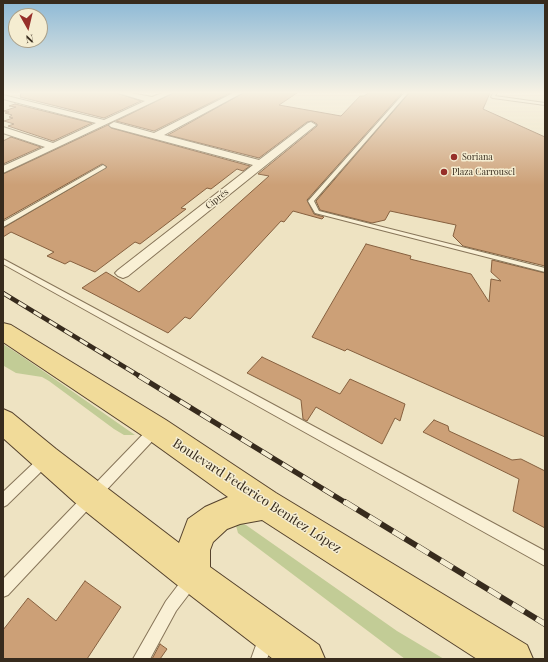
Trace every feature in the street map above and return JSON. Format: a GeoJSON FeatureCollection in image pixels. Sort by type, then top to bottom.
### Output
{"type":"FeatureCollection","features":[{"type":"Feature","properties":{"kind":"main road","name":"Boulevard Federico Benítez López"},"geometry":{"type":"LineString","coordinates":[[3,332],[156,428],[265,504],[513,659]]}},
{"type":"Feature","properties":{"kind":"main road"},"geometry":{"type":"LineString","coordinates":[[3,421],[91,496],[194,576],[264,646],[305,659]]}},
{"type":"Feature","properties":{"kind":"main road"},"geometry":{"type":"LineString","coordinates":[[194,576],[193,550],[200,531],[216,518],[239,508],[265,504]]}},
{"type":"Feature","properties":{"kind":"street"},"geometry":{"type":"LineString","coordinates":[[3,170],[99,124]]}},
{"type":"Feature","properties":{"kind":"street"},"geometry":{"type":"LineString","coordinates":[[154,136],[177,124]]}},
{"type":"Feature","properties":{"kind":"street"},"geometry":{"type":"LineString","coordinates":[[114,125],[261,164]]}},
{"type":"Feature","properties":{"kind":"street","name":"Ciprés"},"geometry":{"type":"LineString","coordinates":[[123,273],[311,125]]}},
{"type":"Feature","properties":{"kind":"street"},"geometry":{"type":"LineString","coordinates":[[3,130],[53,146]]}},
{"type":"Feature","properties":{"kind":"lane"},"geometry":{"type":"LineString","coordinates":[[379,124],[311,201],[317,212],[545,270]]}},
{"type":"Feature","properties":{"kind":"lane"},"geometry":{"type":"LineString","coordinates":[[3,225],[103,167]]}},
{"type":"Feature","properties":{"kind":"lane"},"geometry":{"type":"LineString","coordinates":[[3,261],[545,559]]}},
{"type":"Feature","properties":{"kind":"lane"},"geometry":{"type":"LineString","coordinates":[[3,590],[156,428]]}},
{"type":"Feature","properties":{"kind":"lane"},"geometry":{"type":"LineString","coordinates":[[3,501],[46,459]]}},
{"type":"Feature","properties":{"kind":"lane"},"geometry":{"type":"LineString","coordinates":[[141,659],[170,606],[194,576]]}},
{"type":"Feature","properties":{"kind":"green space"},"geometry":{"type":"Polygon","coordinates":[[[3,344],[135,435],[124,435],[114,429],[42,377],[16,373],[4,366],[3,344]]]}},
{"type":"Feature","properties":{"kind":"green space"},"geometry":{"type":"Polygon","coordinates":[[[235,522],[246,525],[397,631],[444,659],[405,659],[238,533],[235,522]]]}},
{"type":"Feature","properties":{"kind":"building"},"geometry":{"type":"Polygon","coordinates":[[[14,124],[90,124],[53,141],[8,126],[14,124]]]}},
{"type":"Feature","properties":{"kind":"building"},"geometry":{"type":"Polygon","coordinates":[[[127,124],[168,124],[154,131],[127,124]]]}},
{"type":"Feature","properties":{"kind":"building"},"geometry":{"type":"Polygon","coordinates":[[[188,124],[304,124],[259,158],[168,135],[188,124]]]}},
{"type":"Feature","properties":{"kind":"building"},"geometry":{"type":"Polygon","coordinates":[[[317,124],[375,124],[307,200],[314,214],[324,217],[322,219],[293,211],[284,222],[281,221],[190,319],[185,317],[168,333],[82,288],[106,272],[139,292],[269,176],[258,174],[317,126],[317,124]]]}},
{"type":"Feature","properties":{"kind":"building","name":"Plaza Carrousel"},"geometry":{"type":"Polygon","coordinates":[[[382,124],[516,124],[545,137],[545,266],[463,246],[453,236],[456,225],[390,211],[385,220],[372,223],[320,210],[316,201],[382,124]]]}},
{"type":"Feature","properties":{"kind":"building"},"geometry":{"type":"Polygon","coordinates":[[[108,125],[111,128],[250,166],[243,171],[237,169],[211,189],[207,188],[181,208],[186,209],[140,244],[135,242],[95,272],[70,261],[65,264],[47,256],[54,252],[11,232],[3,237],[3,228],[107,167],[102,164],[3,220],[3,174],[108,125]]]}},
{"type":"Feature","properties":{"kind":"building"},"geometry":{"type":"Polygon","coordinates":[[[11,137],[41,147],[3,164],[3,141],[11,137]]]}},
{"type":"Feature","properties":{"kind":"building"},"geometry":{"type":"Polygon","coordinates":[[[366,244],[411,256],[410,259],[471,274],[489,302],[491,279],[501,281],[491,272],[492,260],[545,273],[545,437],[347,349],[345,351],[312,337],[366,244]]]}},
{"type":"Feature","properties":{"kind":"building"},"geometry":{"type":"Polygon","coordinates":[[[262,357],[340,394],[350,379],[405,404],[400,421],[395,418],[382,444],[316,407],[307,421],[303,419],[301,400],[247,373],[262,357]]]}},
{"type":"Feature","properties":{"kind":"building"},"geometry":{"type":"Polygon","coordinates":[[[434,420],[448,426],[449,431],[512,460],[521,459],[545,471],[545,528],[513,511],[519,479],[423,432],[434,420]]]}},
{"type":"Feature","properties":{"kind":"building"},"geometry":{"type":"Polygon","coordinates":[[[85,581],[121,607],[87,659],[3,659],[3,630],[28,598],[56,621],[85,581]]]}},
{"type":"Feature","properties":{"kind":"building"},"geometry":{"type":"Polygon","coordinates":[[[160,644],[167,649],[160,659],[152,659],[160,644]]]}},
{"type":"Feature","properties":{"kind":"railway"},"geometry":{"type":"LineString","coordinates":[[3,293],[141,377]]}},
{"type":"Feature","properties":{"kind":"railway"},"geometry":{"type":"LineString","coordinates":[[139,376],[346,503]]}},
{"type":"Feature","properties":{"kind":"railway"},"geometry":{"type":"LineString","coordinates":[[345,502],[545,624]]}},
{"type":"Feature","properties":{"kind":"place","name":"Soriana"},"geometry":{"type":"Point","coordinates":[454,157]}},
{"type":"Feature","properties":{"kind":"place","name":"Plaza Carrousel"},"geometry":{"type":"Point","coordinates":[444,172]}}]}
